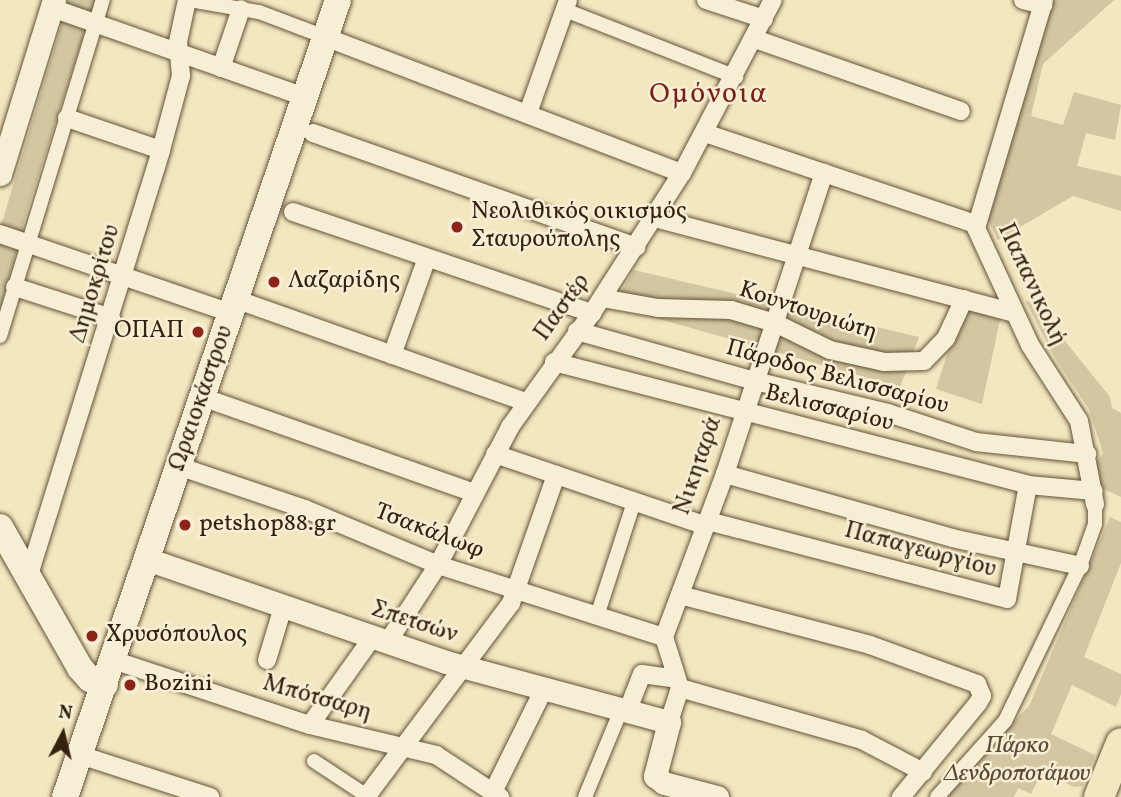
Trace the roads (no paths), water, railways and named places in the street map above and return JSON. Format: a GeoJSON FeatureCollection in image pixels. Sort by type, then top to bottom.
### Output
{"type":"FeatureCollection","features":[{"type":"Feature","properties":{"kind":"highway"},"geometry":{"type":"LineString","coordinates":[[1099,797],[1121,743]]}},
{"type":"Feature","properties":{"kind":"main road","name":"Ωραιοκάστρου"},"geometry":{"type":"LineString","coordinates":[[65,797],[338,0]]}},
{"type":"Feature","properties":{"kind":"main road"},"geometry":{"type":"LineString","coordinates":[[0,527],[80,668],[90,679],[105,685]]}},
{"type":"Feature","properties":{"kind":"street"},"geometry":{"type":"LineString","coordinates":[[0,336],[103,0]]}},
{"type":"Feature","properties":{"kind":"street"},"geometry":{"type":"LineString","coordinates":[[189,0],[241,9],[326,37],[682,173]]}},
{"type":"Feature","properties":{"kind":"street","name":"Δημοκρίτου"},"geometry":{"type":"LineString","coordinates":[[28,578],[125,277],[161,150],[181,76],[178,53],[189,0]]}},
{"type":"Feature","properties":{"kind":"street"},"geometry":{"type":"LineString","coordinates":[[706,0],[764,19]]}},
{"type":"Feature","properties":{"kind":"street","name":"Παστέρ"},"geometry":{"type":"LineString","coordinates":[[310,725],[438,565],[495,454],[526,402],[592,313],[682,173],[736,77],[773,0]]}},
{"type":"Feature","properties":{"kind":"street"},"geometry":{"type":"LineString","coordinates":[[1023,0],[1043,3]]}},
{"type":"Feature","properties":{"kind":"street","name":"Παπανικολή"},"geometry":{"type":"LineString","coordinates":[[1043,3],[976,224],[1014,313],[1076,415],[1087,454],[1094,498]]}},
{"type":"Feature","properties":{"kind":"street"},"geometry":{"type":"LineString","coordinates":[[0,174],[53,4],[96,23],[305,97]]}},
{"type":"Feature","properties":{"kind":"street"},"geometry":{"type":"LineString","coordinates":[[528,113],[567,5],[736,77]]}},
{"type":"Feature","properties":{"kind":"street"},"geometry":{"type":"LineString","coordinates":[[221,68],[241,9]]}},
{"type":"Feature","properties":{"kind":"street"},"geometry":{"type":"LineString","coordinates":[[755,39],[961,111]]}},
{"type":"Feature","properties":{"kind":"street"},"geometry":{"type":"LineString","coordinates":[[67,118],[161,150]]}},
{"type":"Feature","properties":{"kind":"street"},"geometry":{"type":"LineString","coordinates":[[313,133],[636,247]]}},
{"type":"Feature","properties":{"kind":"street"},"geometry":{"type":"LineString","coordinates":[[705,133],[976,224]]}},
{"type":"Feature","properties":{"kind":"street","name":"Νικηταρά"},"geometry":{"type":"LineString","coordinates":[[664,637],[725,474],[824,173]]}},
{"type":"Feature","properties":{"kind":"street"},"geometry":{"type":"LineString","coordinates":[[293,212],[592,313]]}},
{"type":"Feature","properties":{"kind":"street"},"geometry":{"type":"LineString","coordinates":[[655,218],[1014,313]]}},
{"type":"Feature","properties":{"kind":"street"},"geometry":{"type":"LineString","coordinates":[[0,234],[125,277],[233,306],[392,355],[526,402]]}},
{"type":"Feature","properties":{"kind":"street"},"geometry":{"type":"LineString","coordinates":[[392,355],[427,258]]}},
{"type":"Feature","properties":{"kind":"street"},"geometry":{"type":"LineString","coordinates":[[15,287],[111,318]]}},
{"type":"Feature","properties":{"kind":"street","name":"Κουντουριώτη"},"geometry":{"type":"LineString","coordinates":[[602,298],[658,308],[731,310],[775,323],[830,350],[884,362],[924,361],[946,338],[964,299]]}},
{"type":"Feature","properties":{"kind":"street","name":"Πάροδος Βελισσαρίου"},"geometry":{"type":"LineString","coordinates":[[577,331],[755,382],[888,413],[976,442],[1087,454]]}},
{"type":"Feature","properties":{"kind":"street","name":"Βελισσαρίου"},"geometry":{"type":"LineString","coordinates":[[554,362],[1028,485],[1094,498]]}},
{"type":"Feature","properties":{"kind":"street"},"geometry":{"type":"LineString","coordinates":[[202,397],[474,493]]}},
{"type":"Feature","properties":{"kind":"street","name":"Παπαγεωργίου"},"geometry":{"type":"LineString","coordinates":[[495,454],[707,524],[1007,599],[1028,485]]}},
{"type":"Feature","properties":{"kind":"street","name":"Τσακάλωφ"},"geometry":{"type":"LineString","coordinates":[[178,466],[305,509],[438,565],[664,637]]}},
{"type":"Feature","properties":{"kind":"street"},"geometry":{"type":"LineString","coordinates":[[725,474],[1017,553],[1080,566]]}},
{"type":"Feature","properties":{"kind":"street"},"geometry":{"type":"LineString","coordinates":[[314,761],[366,796],[517,591],[556,475]]}},
{"type":"Feature","properties":{"kind":"street"},"geometry":{"type":"LineString","coordinates":[[937,797],[1005,721],[1080,566],[1095,524],[1094,498]]}},
{"type":"Feature","properties":{"kind":"street"},"geometry":{"type":"LineString","coordinates":[[597,616],[634,502]]}},
{"type":"Feature","properties":{"kind":"street","name":"Σπετσών"},"geometry":{"type":"LineString","coordinates":[[147,559],[463,667],[543,691],[669,722]]}},
{"type":"Feature","properties":{"kind":"street"},"geometry":{"type":"LineString","coordinates":[[680,594],[870,645],[964,677],[981,688],[978,703],[901,797]]}},
{"type":"Feature","properties":{"kind":"street"},"geometry":{"type":"LineString","coordinates":[[267,660],[283,607]]}},
{"type":"Feature","properties":{"kind":"street"},"geometry":{"type":"LineString","coordinates":[[664,637],[678,683],[655,776],[664,783],[717,797]]}},
{"type":"Feature","properties":{"kind":"street","name":"Μπότσαρη"},"geometry":{"type":"LineString","coordinates":[[113,660],[310,725],[404,745],[436,755],[486,793]]}},
{"type":"Feature","properties":{"kind":"street"},"geometry":{"type":"LineString","coordinates":[[585,797],[642,674],[862,740],[923,772]]}},
{"type":"Feature","properties":{"kind":"street"},"geometry":{"type":"LineString","coordinates":[[486,793],[543,691]]}},
{"type":"Feature","properties":{"kind":"street"},"geometry":{"type":"LineString","coordinates":[[80,755],[210,797]]}},
{"type":"Feature","properties":{"kind":"place","name":"Νεολιθικός οικισμός Σταυρούπολης"},"geometry":{"type":"Point","coordinates":[457,227]}},
{"type":"Feature","properties":{"kind":"place","name":"Λαζαρίδης"},"geometry":{"type":"Point","coordinates":[274,282]}},
{"type":"Feature","properties":{"kind":"place","name":"ΟΠΑΠ"},"geometry":{"type":"Point","coordinates":[198,332]}},
{"type":"Feature","properties":{"kind":"place","name":"petshop88.gr"},"geometry":{"type":"Point","coordinates":[185,525]}},
{"type":"Feature","properties":{"kind":"place","name":"Χρυσόπουλος"},"geometry":{"type":"Point","coordinates":[92,636]}},
{"type":"Feature","properties":{"kind":"place","name":"Bozini"},"geometry":{"type":"Point","coordinates":[130,685]}},
{"type":"Feature","properties":{"kind":"district","name":"Ομόνοια"},"geometry":{"type":"Point","coordinates":[709,95]}},
{"type":"Feature","properties":{"kind":"park label","name":"Πάρκο Δενδροποτάμου"},"geometry":{"type":"Point","coordinates":[1017,761]}}]}
